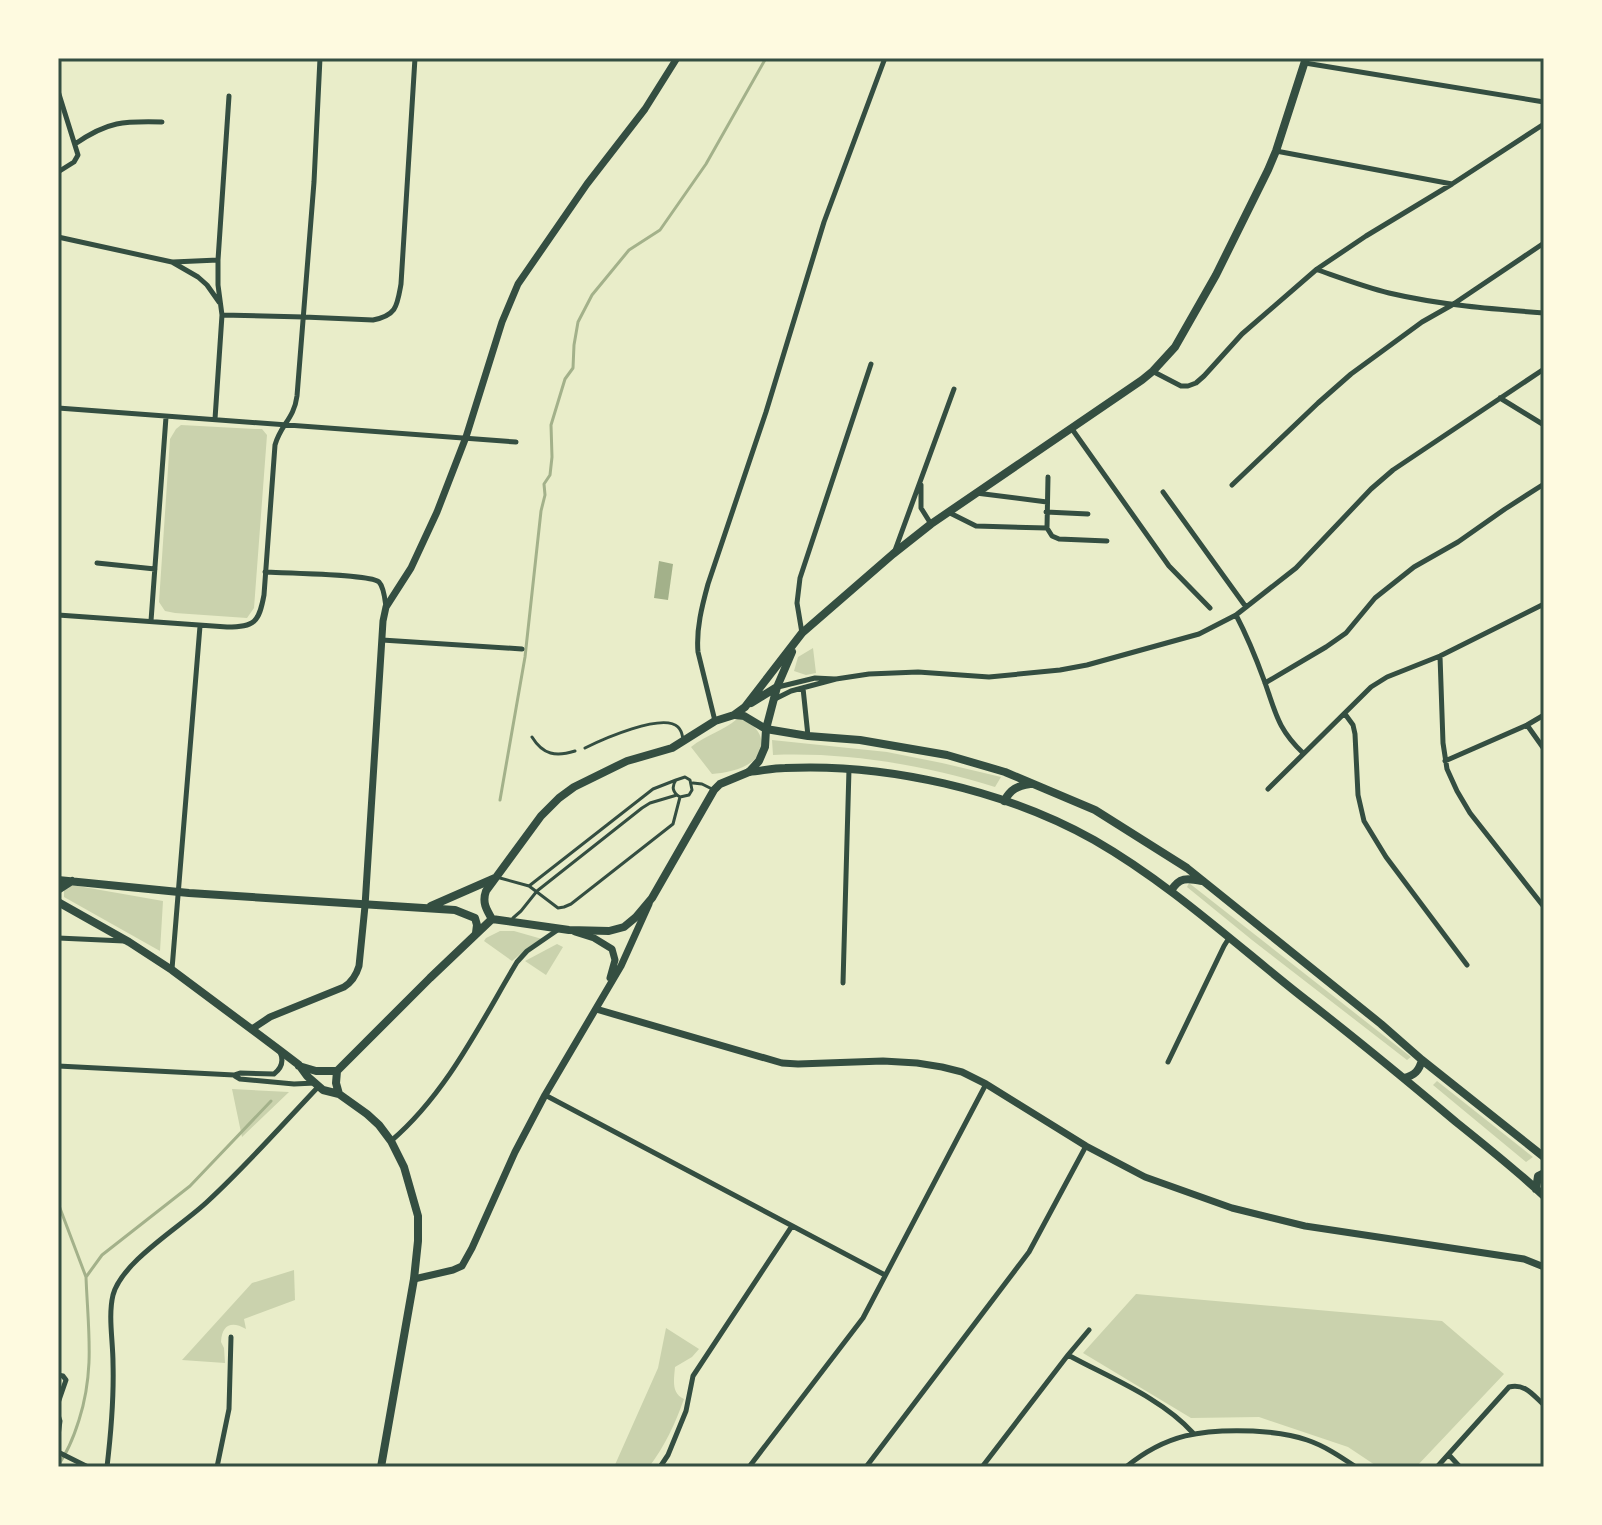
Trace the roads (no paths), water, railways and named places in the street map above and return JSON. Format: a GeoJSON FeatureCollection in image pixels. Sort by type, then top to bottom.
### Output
{"type":"FeatureCollection","features":[{"type":"Feature","properties":{"kind":"main road"},"geometry":{"type":"LineString","coordinates":[[745,707],[802,633],[893,554],[974,493],[1126,391],[1153,371],[1175,347],[1203,299],[1276,151],[1306,60]]}},
{"type":"Feature","properties":{"kind":"main road"},"geometry":{"type":"LineString","coordinates":[[749,772],[762,756],[777,687],[794,644]]}},
{"type":"Feature","properties":{"kind":"main road"},"geometry":{"type":"LineString","coordinates":[[777,687],[734,715],[715,721],[672,748],[627,761],[574,787],[559,798],[541,816],[484,896],[492,919],[569,930],[616,930],[624,927],[652,898],[714,790],[720,784],[749,772],[785,768],[849,769],[936,783],[1004,801],[1038,814],[1092,839],[1171,891],[1404,1078],[1544,1196]]}},
{"type":"Feature","properties":{"kind":"main road"},"geometry":{"type":"LineString","coordinates":[[734,715],[744,716],[766,729],[860,740],[947,755],[987,766],[1095,810],[1187,868],[1544,1157]]}},
{"type":"Feature","properties":{"kind":"main road"},"geometry":{"type":"LineString","coordinates":[[1004,801],[1016,787],[1035,784]]}},
{"type":"Feature","properties":{"kind":"main road"},"geometry":{"type":"LineString","coordinates":[[426,908],[496,877]]}},
{"type":"Feature","properties":{"kind":"main road"},"geometry":{"type":"LineString","coordinates":[[1171,891],[1183,879],[1203,881]]}},
{"type":"Feature","properties":{"kind":"main road"},"geometry":{"type":"LineString","coordinates":[[58,880],[365,906],[455,910],[475,918],[476,933]]}},
{"type":"Feature","properties":{"kind":"main road"},"geometry":{"type":"LineString","coordinates":[[58,890],[72,881]]}},
{"type":"Feature","properties":{"kind":"main road"},"geometry":{"type":"LineString","coordinates":[[58,902],[172,970],[299,1065],[323,1090],[339,1094],[379,1125],[391,1141],[404,1167],[418,1216],[418,1241],[381,1467]]}},
{"type":"Feature","properties":{"kind":"main road"},"geometry":{"type":"LineString","coordinates":[[339,1094],[337,1071],[492,919]]}},
{"type":"Feature","properties":{"kind":"main road"},"geometry":{"type":"LineString","coordinates":[[1404,1078],[1418,1071],[1422,1060]]}},
{"type":"Feature","properties":{"kind":"main road"},"geometry":{"type":"LineString","coordinates":[[299,1065],[316,1071],[337,1071]]}},
{"type":"Feature","properties":{"kind":"main road"},"geometry":{"type":"LineString","coordinates":[[1536,1189],[1538,1176],[1544,1173]]}},
{"type":"Feature","properties":{"kind":"street"},"geometry":{"type":"LineString","coordinates":[[58,615],[242,627],[260,615],[275,445],[295,407],[314,182],[320,58]]}},
{"type":"Feature","properties":{"kind":"street"},"geometry":{"type":"LineString","coordinates":[[222,315],[361,321],[384,318],[395,309],[401,284],[415,58]]}},
{"type":"Feature","properties":{"kind":"street"},"geometry":{"type":"LineString","coordinates":[[386,607],[411,568],[437,512],[518,284],[587,184],[645,109],[677,58]]}},
{"type":"Feature","properties":{"kind":"street"},"geometry":{"type":"LineString","coordinates":[[715,721],[697,642],[705,596],[782,362],[824,222],[885,58]]}},
{"type":"Feature","properties":{"kind":"street"},"geometry":{"type":"LineString","coordinates":[[1306,60],[1544,102]]}},
{"type":"Feature","properties":{"kind":"street"},"geometry":{"type":"LineString","coordinates":[[58,91],[77,159],[58,172]]}},
{"type":"Feature","properties":{"kind":"street"},"geometry":{"type":"LineString","coordinates":[[215,419],[222,315],[218,260],[229,96]]}},
{"type":"Feature","properties":{"kind":"street"},"geometry":{"type":"LineString","coordinates":[[75,144],[95,131],[121,122],[162,122]]}},
{"type":"Feature","properties":{"kind":"street"},"geometry":{"type":"LineString","coordinates":[[1153,371],[1181,386],[1196,383],[1242,334],[1317,269],[1544,124]]}},
{"type":"Feature","properties":{"kind":"street"},"geometry":{"type":"LineString","coordinates":[[1276,151],[1452,184]]}},
{"type":"Feature","properties":{"kind":"street"},"geometry":{"type":"LineString","coordinates":[[58,237],[172,262],[218,260]]}},
{"type":"Feature","properties":{"kind":"street"},"geometry":{"type":"LineString","coordinates":[[1232,485],[1351,374],[1422,322],[1544,243]]}},
{"type":"Feature","properties":{"kind":"street"},"geometry":{"type":"LineString","coordinates":[[172,262],[198,277],[219,302]]}},
{"type":"Feature","properties":{"kind":"street"},"geometry":{"type":"LineString","coordinates":[[1317,269],[1386,292],[1452,305],[1544,313]]}},
{"type":"Feature","properties":{"kind":"street"},"geometry":{"type":"LineString","coordinates":[[802,633],[797,603],[800,578],[871,364]]}},
{"type":"Feature","properties":{"kind":"street"},"geometry":{"type":"LineString","coordinates":[[774,699],[836,679],[889,672],[975,677],[1060,670],[1181,640],[1216,626],[1236,615],[1296,568],[1393,470],[1544,369]]}},
{"type":"Feature","properties":{"kind":"street"},"geometry":{"type":"LineString","coordinates":[[893,554],[954,389]]}},
{"type":"Feature","properties":{"kind":"street"},"geometry":{"type":"LineString","coordinates":[[1500,398],[1544,425]]}},
{"type":"Feature","properties":{"kind":"street"},"geometry":{"type":"LineString","coordinates":[[58,408],[516,442]]}},
{"type":"Feature","properties":{"kind":"street"},"geometry":{"type":"LineString","coordinates":[[151,621],[166,417]]}},
{"type":"Feature","properties":{"kind":"street"},"geometry":{"type":"LineString","coordinates":[[1071,428],[1169,566],[1210,608]]}},
{"type":"Feature","properties":{"kind":"street"},"geometry":{"type":"LineString","coordinates":[[1048,477],[1048,533],[1059,539],[1107,541]]}},
{"type":"Feature","properties":{"kind":"street"},"geometry":{"type":"LineString","coordinates":[[922,480],[921,508],[931,524]]}},
{"type":"Feature","properties":{"kind":"street"},"geometry":{"type":"LineString","coordinates":[[1265,683],[1346,633],[1375,598],[1414,567],[1458,542],[1544,484]]}},
{"type":"Feature","properties":{"kind":"street"},"geometry":{"type":"LineString","coordinates":[[1163,492],[1246,607]]}},
{"type":"Feature","properties":{"kind":"street"},"geometry":{"type":"LineString","coordinates":[[974,493],[1047,502]]}},
{"type":"Feature","properties":{"kind":"street"},"geometry":{"type":"LineString","coordinates":[[949,512],[976,526],[1047,528]]}},
{"type":"Feature","properties":{"kind":"street"},"geometry":{"type":"LineString","coordinates":[[1046,512],[1088,514]]}},
{"type":"Feature","properties":{"kind":"street"},"geometry":{"type":"LineString","coordinates":[[97,563],[155,569]]}},
{"type":"Feature","properties":{"kind":"street"},"geometry":{"type":"LineString","coordinates":[[252,1029],[270,1017],[344,987],[351,982],[359,966],[386,607],[382,586],[375,580],[265,572]]}},
{"type":"Feature","properties":{"kind":"street"},"geometry":{"type":"LineString","coordinates":[[1268,789],[1371,687],[1544,604]]}},
{"type":"Feature","properties":{"kind":"street"},"geometry":{"type":"LineString","coordinates":[[1236,615],[1279,725],[1303,753]]}},
{"type":"Feature","properties":{"kind":"street"},"geometry":{"type":"LineString","coordinates":[[172,970],[200,626]]}},
{"type":"Feature","properties":{"kind":"street"},"geometry":{"type":"LineString","coordinates":[[382,640],[522,649]]}},
{"type":"Feature","properties":{"kind":"street"},"geometry":{"type":"LineString","coordinates":[[1440,656],[1445,761],[1457,791],[1470,813],[1544,907]]}},
{"type":"Feature","properties":{"kind":"street"},"geometry":{"type":"LineString","coordinates":[[777,687],[815,678],[836,679]]}},
{"type":"Feature","properties":{"kind":"street"},"geometry":{"type":"LineString","coordinates":[[803,688],[808,736]]}},
{"type":"Feature","properties":{"kind":"street"},"geometry":{"type":"LineString","coordinates":[[1345,714],[1355,734],[1358,795],[1364,821],[1386,857],[1467,965]]}},
{"type":"Feature","properties":{"kind":"street"},"geometry":{"type":"LineString","coordinates":[[1445,761],[1544,715]]}},
{"type":"Feature","properties":{"kind":"street"},"geometry":{"type":"LineString","coordinates":[[1527,725],[1544,749]]}},
{"type":"Feature","properties":{"kind":"street"},"geometry":{"type":"LineString","coordinates":[[843,983],[849,769]]}},
{"type":"Feature","properties":{"kind":"street"},"geometry":{"type":"LineString","coordinates":[[414,1279],[462,1266],[515,1152],[626,955],[652,898]]}},
{"type":"Feature","properties":{"kind":"street"},"geometry":{"type":"LineString","coordinates":[[391,1141],[409,1126],[446,1081],[517,962],[527,951],[559,929]]}},
{"type":"Feature","properties":{"kind":"street"},"geometry":{"type":"LineString","coordinates":[[569,930],[594,938],[612,949],[615,960],[609,984]]}},
{"type":"Feature","properties":{"kind":"street"},"geometry":{"type":"LineString","coordinates":[[58,938],[129,942]]}},
{"type":"Feature","properties":{"kind":"street"},"geometry":{"type":"LineString","coordinates":[[1168,1062],[1229,938]]}},
{"type":"Feature","properties":{"kind":"street"},"geometry":{"type":"LineString","coordinates":[[596,1009],[782,1063],[883,1061],[917,1063],[962,1072],[1086,1146],[1145,1177],[1232,1208],[1305,1226],[1524,1259],[1543,1265]]}},
{"type":"Feature","properties":{"kind":"street"},"geometry":{"type":"LineString","coordinates":[[58,1066],[234,1075],[274,1074],[282,1061],[278,1049]]}},
{"type":"Feature","properties":{"kind":"street"},"geometry":{"type":"LineString","coordinates":[[234,1075],[240,1079],[317,1085]]}},
{"type":"Feature","properties":{"kind":"street"},"geometry":{"type":"LineString","coordinates":[[749,1467],[863,1318],[986,1084]]}},
{"type":"Feature","properties":{"kind":"street"},"geometry":{"type":"LineString","coordinates":[[107,1467],[113,1378],[113,1296],[118,1283],[130,1267],[206,1203],[317,1085]]}},
{"type":"Feature","properties":{"kind":"street"},"geometry":{"type":"LineString","coordinates":[[545,1095],[885,1275]]}},
{"type":"Feature","properties":{"kind":"street"},"geometry":{"type":"LineString","coordinates":[[866,1467],[1029,1252],[1086,1146]]}},
{"type":"Feature","properties":{"kind":"street"},"geometry":{"type":"LineString","coordinates":[[660,1467],[686,1411],[693,1376],[792,1226]]}},
{"type":"Feature","properties":{"kind":"street"},"geometry":{"type":"LineString","coordinates":[[982,1467],[1089,1330]]}},
{"type":"Feature","properties":{"kind":"street"},"geometry":{"type":"LineString","coordinates":[[217,1467],[229,1409],[231,1337]]}},
{"type":"Feature","properties":{"kind":"street"},"geometry":{"type":"LineString","coordinates":[[1068,1355],[1153,1401],[1193,1433]]}},
{"type":"Feature","properties":{"kind":"street"},"geometry":{"type":"LineString","coordinates":[[58,1375],[66,1380],[58,1403]]}},
{"type":"Feature","properties":{"kind":"street"},"geometry":{"type":"LineString","coordinates":[[1437,1467],[1509,1387],[1517,1385],[1525,1388],[1544,1405]]}},
{"type":"Feature","properties":{"kind":"street"},"geometry":{"type":"LineString","coordinates":[[58,1415],[58,1436]]}},
{"type":"Feature","properties":{"kind":"street"},"geometry":{"type":"LineString","coordinates":[[1126,1467],[1155,1446],[1174,1438],[1219,1430],[1277,1432],[1304,1439],[1356,1467]]}},
{"type":"Feature","properties":{"kind":"street"},"geometry":{"type":"LineString","coordinates":[[59,1453],[85,1466]]}},
{"type":"Feature","properties":{"kind":"street"},"geometry":{"type":"LineString","coordinates":[[1449,1455],[1460,1467]]}},
{"type":"Feature","properties":{"kind":"lane"},"geometry":{"type":"LineString","coordinates":[[585,748],[625,731],[669,722],[678,726],[683,742]]}},
{"type":"Feature","properties":{"kind":"lane"},"geometry":{"type":"LineString","coordinates":[[532,737],[551,754],[559,756],[575,751]]}},
{"type":"Feature","properties":{"kind":"lane"},"geometry":{"type":"LineString","coordinates":[[529,886],[653,789],[685,777],[694,784],[714,790]]}},
{"type":"Feature","properties":{"kind":"lane"},"geometry":{"type":"LineString","coordinates":[[496,877],[529,886],[558,908],[571,904],[673,824],[678,796],[673,790],[676,780]]}},
{"type":"Feature","properties":{"kind":"lane"},"geometry":{"type":"LineString","coordinates":[[506,922],[521,911],[537,891],[642,808],[678,796],[686,797],[693,786],[690,780]]}},
{"type":"Feature","properties":{"kind":"waterway"},"geometry":{"type":"LineString","coordinates":[[500,800],[525,657],[544,484],[550,475],[551,425],[565,379],[573,368],[578,322],[592,295],[629,250],[660,230],[706,164],[766,58]]}},
{"type":"Feature","properties":{"kind":"waterway"},"geometry":{"type":"LineString","coordinates":[[58,1465],[75,1432],[87,1384],[86,1277],[102,1255],[190,1186],[271,1101]]}},
{"type":"Feature","properties":{"kind":"waterway"},"geometry":{"type":"LineString","coordinates":[[58,1203],[86,1277]]}}]}
